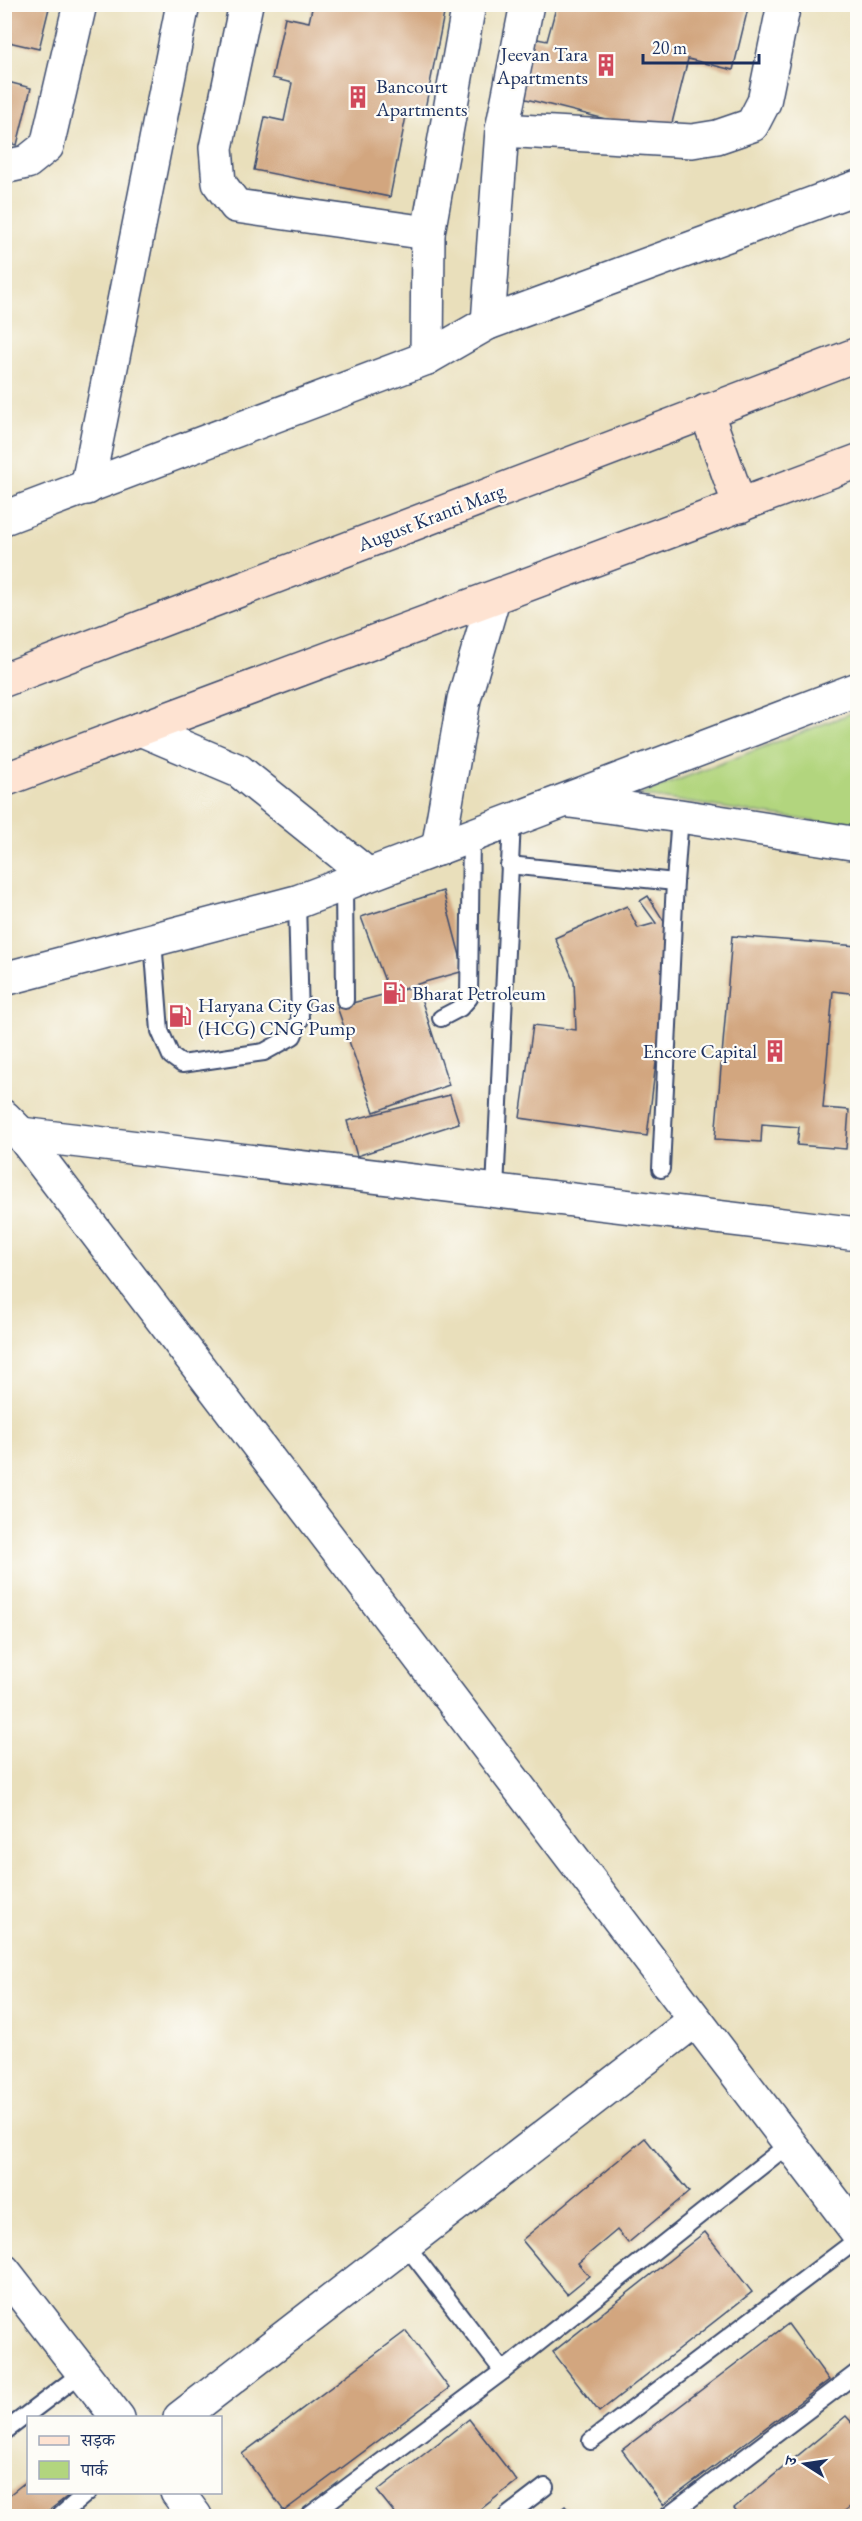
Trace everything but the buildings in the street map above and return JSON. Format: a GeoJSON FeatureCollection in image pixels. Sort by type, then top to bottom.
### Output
{"type":"FeatureCollection","features":[{"type":"Feature","properties":{"kind":"main road","name":"August Kranti Marg"},"geometry":{"type":"LineString","coordinates":[[4,680],[858,354]]}},
{"type":"Feature","properties":{"kind":"main road"},"geometry":{"type":"LineString","coordinates":[[706,411],[740,506]]}},
{"type":"Feature","properties":{"kind":"main road"},"geometry":{"type":"LineString","coordinates":[[4,780],[858,461]]}},
{"type":"Feature","properties":{"kind":"street"},"geometry":{"type":"LineString","coordinates":[[4,167],[27,162],[47,146],[80,4]]}},
{"type":"Feature","properties":{"kind":"street"},"geometry":{"type":"LineString","coordinates":[[87,488],[183,4]]}},
{"type":"Feature","properties":{"kind":"street"},"geometry":{"type":"LineString","coordinates":[[246,4],[216,148],[219,183],[236,206],[428,233]]}},
{"type":"Feature","properties":{"kind":"street"},"geometry":{"type":"LineString","coordinates":[[427,358],[428,233],[469,4]]}},
{"type":"Feature","properties":{"kind":"street"},"geometry":{"type":"LineString","coordinates":[[488,323],[502,130],[527,4]]}},
{"type":"Feature","properties":{"kind":"street"},"geometry":{"type":"LineString","coordinates":[[502,130],[692,141],[717,137],[752,125],[764,102],[784,4]]}},
{"type":"Feature","properties":{"kind":"street"},"geometry":{"type":"LineString","coordinates":[[4,518],[427,358],[488,323],[858,188]]}},
{"type":"Feature","properties":{"kind":"street"},"geometry":{"type":"LineString","coordinates":[[438,849],[464,699],[493,599]]}},
{"type":"Feature","properties":{"kind":"street"},"geometry":{"type":"LineString","coordinates":[[4,979],[297,902],[858,689]]}},
{"type":"Feature","properties":{"kind":"street"},"geometry":{"type":"LineString","coordinates":[[140,729],[239,771],[356,879]]}},
{"type":"Feature","properties":{"kind":"street"},"geometry":{"type":"LineString","coordinates":[[566,801],[858,844]]}},
{"type":"Feature","properties":{"kind":"street"},"geometry":{"type":"LineString","coordinates":[[13,1126],[495,1190],[858,1234]]}},
{"type":"Feature","properties":{"kind":"street"},"geometry":{"type":"LineString","coordinates":[[13,1126],[858,2233]]}},
{"type":"Feature","properties":{"kind":"street"},"geometry":{"type":"LineString","coordinates":[[183,2416],[694,2021]]}},
{"type":"Feature","properties":{"kind":"street"},"geometry":{"type":"LineString","coordinates":[[4,2271],[116,2416]]}},
{"type":"Feature","properties":{"kind":"street"},"geometry":{"type":"LineString","coordinates":[[178,2494],[195,2517]]}},
{"type":"Feature","properties":{"kind":"lane"},"geometry":{"type":"LineString","coordinates":[[661,1169],[680,816]]}},
{"type":"Feature","properties":{"kind":"lane"},"geometry":{"type":"LineString","coordinates":[[495,1190],[512,821]]}},
{"type":"Feature","properties":{"kind":"lane"},"geometry":{"type":"LineString","coordinates":[[441,1018],[460,1008],[469,998],[471,836]]}},
{"type":"Feature","properties":{"kind":"lane"},"geometry":{"type":"LineString","coordinates":[[509,865],[675,882]]}},
{"type":"Feature","properties":{"kind":"lane"},"geometry":{"type":"LineString","coordinates":[[345,999],[356,879]]}},
{"type":"Feature","properties":{"kind":"lane"},"geometry":{"type":"LineString","coordinates":[[153,940],[160,1031],[171,1056],[182,1064],[264,1052],[293,1036],[300,1019],[297,902]]}},
{"type":"Feature","properties":{"kind":"lane"},"geometry":{"type":"LineString","coordinates":[[309,2517],[503,2371],[789,2144]]}},
{"type":"Feature","properties":{"kind":"lane"},"geometry":{"type":"LineString","coordinates":[[591,2441],[858,2239]]}},
{"type":"Feature","properties":{"kind":"lane"},"geometry":{"type":"LineString","coordinates":[[405,2244],[503,2371]]}},
{"type":"Feature","properties":{"kind":"lane"},"geometry":{"type":"LineString","coordinates":[[4,2432],[83,2372]]}},
{"type":"Feature","properties":{"kind":"lane"},"geometry":{"type":"LineString","coordinates":[[668,2517],[858,2372]]}},
{"type":"Feature","properties":{"kind":"lane"},"geometry":{"type":"LineString","coordinates":[[507,2517],[545,2487]]}},
{"type":"Feature","properties":{"kind":"lane"},"geometry":{"type":"LineString","coordinates":[[60,2517],[87,2494]]}},
{"type":"Feature","properties":{"kind":"green space"},"geometry":{"type":"Polygon","coordinates":[[[857,711],[857,828],[639,795],[857,711]]]}},
{"type":"Feature","properties":{"kind":"place","name":"Jeevan Tara Apartments"},"geometry":{"type":"Point","coordinates":[606,65]}},
{"type":"Feature","properties":{"kind":"place","name":"Bancourt Apartments"},"geometry":{"type":"Point","coordinates":[358,97]}},
{"type":"Feature","properties":{"kind":"place","name":"Bharat Petroleum"},"geometry":{"type":"Point","coordinates":[394,993]}},
{"type":"Feature","properties":{"kind":"place","name":"Haryana City Gas (HCG) CNG Pump"},"geometry":{"type":"Point","coordinates":[180,1016]}},
{"type":"Feature","properties":{"kind":"place","name":"Encore Capital"},"geometry":{"type":"Point","coordinates":[775,1051]}}]}
